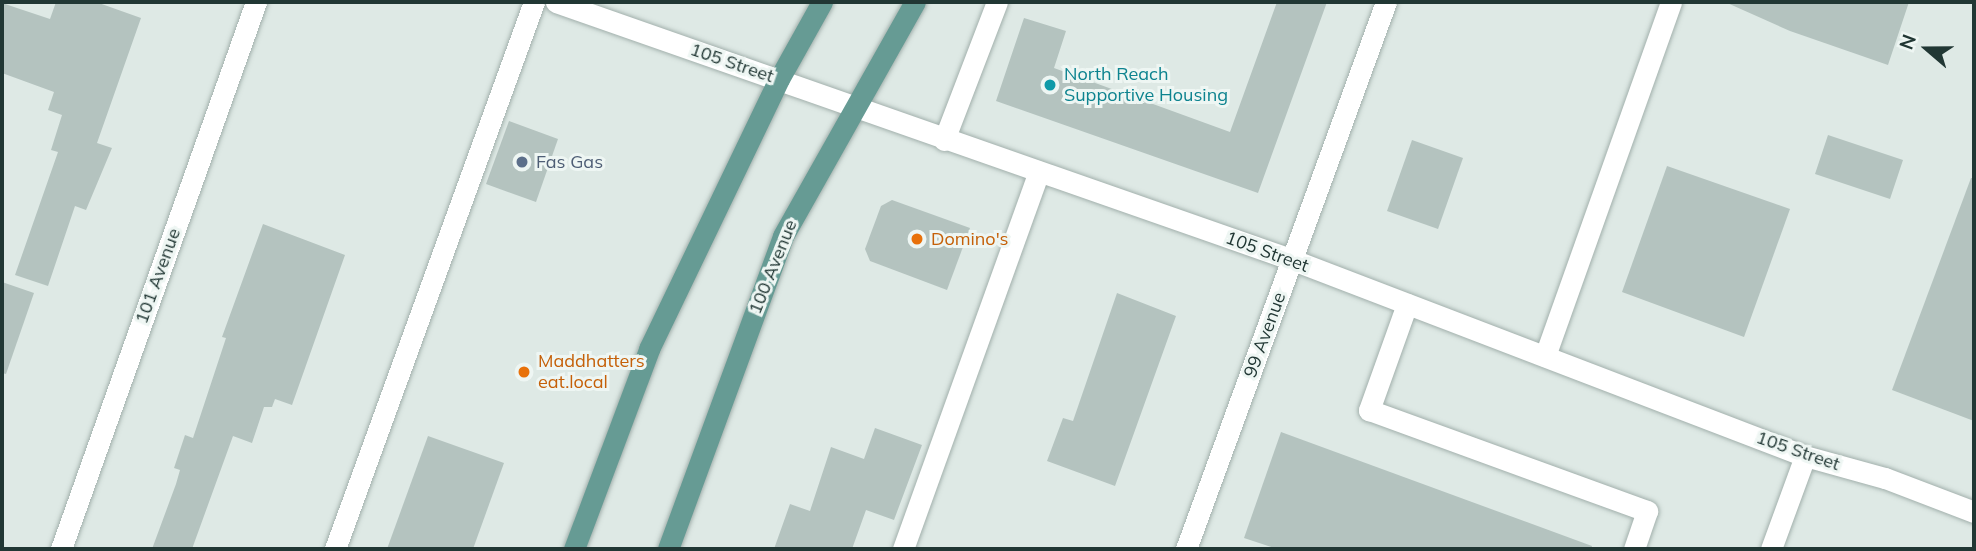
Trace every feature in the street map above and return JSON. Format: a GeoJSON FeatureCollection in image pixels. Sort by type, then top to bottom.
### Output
{"type":"FeatureCollection","features":[{"type":"Feature","properties":{"kind":"main road"},"geometry":{"type":"LineString","coordinates":[[574,549],[649,349],[779,79],[822,2]]}},
{"type":"Feature","properties":{"kind":"main road","name":"100 Avenue"},"geometry":{"type":"LineString","coordinates":[[668,549],[783,236],[915,2]]}},
{"type":"Feature","properties":{"kind":"street","name":"101 Avenue"},"geometry":{"type":"LineString","coordinates":[[61,549],[256,2]]}},
{"type":"Feature","properties":{"kind":"street"},"geometry":{"type":"LineString","coordinates":[[335,549],[534,2]]}},
{"type":"Feature","properties":{"kind":"street","name":"105 Street"},"geometry":{"type":"LineString","coordinates":[[556,2],[1293,260],[1805,456],[1885,478],[1974,512]]}},
{"type":"Feature","properties":{"kind":"street"},"geometry":{"type":"LineString","coordinates":[[944,139],[997,2]]}},
{"type":"Feature","properties":{"kind":"street","name":"99 Avenue"},"geometry":{"type":"LineString","coordinates":[[1186,549],[1386,2]]}},
{"type":"Feature","properties":{"kind":"street"},"geometry":{"type":"LineString","coordinates":[[1545,356],[1671,2]]}},
{"type":"Feature","properties":{"kind":"street"},"geometry":{"type":"LineString","coordinates":[[903,549],[1039,172]]}},
{"type":"Feature","properties":{"kind":"street"},"geometry":{"type":"LineString","coordinates":[[1407,304],[1368,410],[1647,511],[1633,549]]}},
{"type":"Feature","properties":{"kind":"street"},"geometry":{"type":"LineString","coordinates":[[1771,549],[1805,456]]}},
{"type":"Feature","properties":{"kind":"building"},"geometry":{"type":"Polygon","coordinates":[[[56,2],[96,2],[141,18],[97,143],[112,148],[86,210],[75,206],[48,286],[15,275],[58,152],[51,150],[62,115],[48,110],[54,92],[2,73],[2,3],[50,19],[56,2]]]}},
{"type":"Feature","properties":{"kind":"building","name":"North Reach Supportive Housing"},"geometry":{"type":"Polygon","coordinates":[[[1277,2],[1327,2],[1258,193],[996,101],[1024,18],[1066,31],[1054,68],[1230,132],[1277,2]]]}},
{"type":"Feature","properties":{"kind":"building"},"geometry":{"type":"Polygon","coordinates":[[[1725,2],[1909,2],[1888,65],[1790,31],[1725,2]]]}},
{"type":"Feature","properties":{"kind":"building","name":"Fas Gas"},"geometry":{"type":"Polygon","coordinates":[[[509,121],[558,139],[536,202],[486,184],[509,121]]]}},
{"type":"Feature","properties":{"kind":"building"},"geometry":{"type":"Polygon","coordinates":[[[1828,135],[1903,160],[1890,199],[1815,174],[1828,135]]]}},
{"type":"Feature","properties":{"kind":"building"},"geometry":{"type":"Polygon","coordinates":[[[1412,140],[1463,158],[1438,229],[1387,211],[1412,140]]]}},
{"type":"Feature","properties":{"kind":"building"},"geometry":{"type":"Polygon","coordinates":[[[1667,166],[1790,209],[1744,337],[1622,292],[1667,166]]]}},
{"type":"Feature","properties":{"kind":"building"},"geometry":{"type":"Polygon","coordinates":[[[1971,178],[1974,178],[1974,421],[1892,390],[1971,178]]]}},
{"type":"Feature","properties":{"kind":"building","name":"Domino's"},"geometry":{"type":"Polygon","coordinates":[[[892,200],[970,228],[947,290],[870,261],[865,249],[881,206],[892,200]]]}},
{"type":"Feature","properties":{"kind":"building"},"geometry":{"type":"Polygon","coordinates":[[[263,224],[345,255],[292,405],[275,399],[272,407],[264,407],[252,443],[233,436],[192,549],[152,549],[176,484],[180,470],[174,468],[185,435],[193,438],[226,338],[222,337],[263,224]]]}},
{"type":"Feature","properties":{"kind":"building"},"geometry":{"type":"Polygon","coordinates":[[[2,282],[34,293],[6,374],[2,373],[2,282]]]}},
{"type":"Feature","properties":{"kind":"building"},"geometry":{"type":"Polygon","coordinates":[[[1117,293],[1176,316],[1115,486],[1047,461],[1063,418],[1073,421],[1117,293]]]}},
{"type":"Feature","properties":{"kind":"building"},"geometry":{"type":"Polygon","coordinates":[[[875,428],[922,445],[894,520],[866,510],[852,549],[774,549],[790,504],[810,511],[831,447],[864,459],[875,428]]]}},
{"type":"Feature","properties":{"kind":"building"},"geometry":{"type":"Polygon","coordinates":[[[1281,432],[1592,546],[1591,549],[1277,549],[1244,538],[1281,432]]]}},
{"type":"Feature","properties":{"kind":"building"},"geometry":{"type":"Polygon","coordinates":[[[428,436],[504,463],[473,549],[387,549],[428,436]]]}},
{"type":"Feature","properties":{"kind":"place","name":"North Reach Supportive Housing"},"geometry":{"type":"Point","coordinates":[1050,85]}},
{"type":"Feature","properties":{"kind":"place","name":"Fas Gas"},"geometry":{"type":"Point","coordinates":[522,162]}},
{"type":"Feature","properties":{"kind":"place","name":"Domino's"},"geometry":{"type":"Point","coordinates":[917,239]}},
{"type":"Feature","properties":{"kind":"place","name":"Maddhatters eat.local"},"geometry":{"type":"Point","coordinates":[524,372]}}]}
